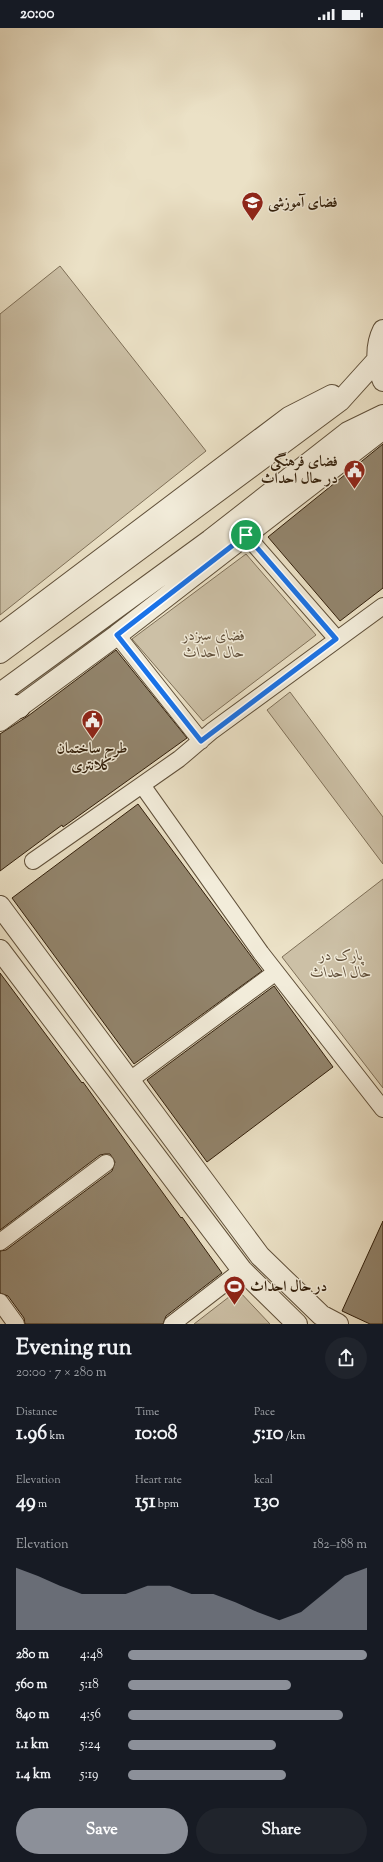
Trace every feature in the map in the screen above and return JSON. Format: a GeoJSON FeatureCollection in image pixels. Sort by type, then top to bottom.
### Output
{"type":"FeatureCollection","features":[{"type":"Feature","properties":{"kind":"street"},"geometry":{"type":"LineString","coordinates":[[383,330],[380,335],[377,360],[383,381]]}},
{"type":"Feature","properties":{"kind":"street"},"geometry":{"type":"LineString","coordinates":[[0,653],[340,401],[359,382],[377,360]]}},
{"type":"Feature","properties":{"kind":"street"},"geometry":{"type":"LineString","coordinates":[[0,635],[289,417],[359,382]]}},
{"type":"Feature","properties":{"kind":"street"},"geometry":{"type":"LineString","coordinates":[[0,693],[210,540],[348,432],[383,415]]}},
{"type":"Feature","properties":{"kind":"street"},"geometry":{"type":"LineString","coordinates":[[0,721],[10,705],[117,635],[383,429]]}},
{"type":"Feature","properties":{"kind":"street"},"geometry":{"type":"LineString","coordinates":[[246,535],[336,639]]}},
{"type":"Feature","properties":{"kind":"street"},"geometry":{"type":"LineString","coordinates":[[33,860],[179,759],[336,639],[383,606]]}},
{"type":"Feature","properties":{"kind":"street"},"geometry":{"type":"LineString","coordinates":[[117,635],[201,741]]}},
{"type":"Feature","properties":{"kind":"street"},"geometry":{"type":"LineString","coordinates":[[142,784],[276,972],[383,1109]]}},
{"type":"Feature","properties":{"kind":"street"},"geometry":{"type":"LineString","coordinates":[[0,906],[260,1256],[321,1315],[338,1324]]}},
{"type":"Feature","properties":{"kind":"street"},"geometry":{"type":"LineString","coordinates":[[0,950],[242,1270],[297,1324]]}},
{"type":"Feature","properties":{"kind":"street"},"geometry":{"type":"LineString","coordinates":[[130,1080],[276,972]]}},
{"type":"Feature","properties":{"kind":"street"},"geometry":{"type":"LineString","coordinates":[[0,1242],[106,1163]]}},
{"type":"Feature","properties":{"kind":"street"},"geometry":{"type":"LineString","coordinates":[[172,1324],[242,1270]]}},
{"type":"Feature","properties":{"kind":"street"},"geometry":{"type":"LineString","coordinates":[[0,1302],[9,1321]]}},
{"type":"Feature","properties":{"kind":"green space"},"geometry":{"type":"Polygon","coordinates":[[[60,266],[206,451],[0,615],[0,314],[60,266]]]}},
{"type":"Feature","properties":{"kind":"green space","name":"فضای سبزدر حال احداث"},"geometry":{"type":"Polygon","coordinates":[[[246,554],[316,635],[203,721],[132,639],[246,554]]]}},
{"type":"Feature","properties":{"kind":"green space"},"geometry":{"type":"Polygon","coordinates":[[[290,692],[383,817],[383,864],[267,710],[290,692]]]}},
{"type":"Feature","properties":{"kind":"green space","name":"پارک در حال احداث"},"geometry":{"type":"Polygon","coordinates":[[[383,879],[383,1088],[282,957],[383,879]]]}},
{"type":"Feature","properties":{"kind":"green space","name":"در حال احداث"},"geometry":{"type":"Polygon","coordinates":[[[238,1290],[270,1324],[194,1324],[238,1290]]]}},
{"type":"Feature","properties":{"kind":"building","name":"فضای فرهنگی در حال احداث"},"geometry":{"type":"Polygon","coordinates":[[[383,444],[383,588],[340,621],[268,537],[383,444]]]}},
{"type":"Feature","properties":{"kind":"building","name":"طرح ساختمان کلانتری"},"geometry":{"type":"Polygon","coordinates":[[[116,650],[187,738],[63,827],[62,825],[0,871],[0,734],[28,716],[116,650]]]}},
{"type":"Feature","properties":{"kind":"building"},"geometry":{"type":"Polygon","coordinates":[[[138,804],[262,971],[134,1064],[12,898],[138,804]]]}},
{"type":"Feature","properties":{"kind":"building"},"geometry":{"type":"Polygon","coordinates":[[[0,973],[82,1083],[83,1082],[222,1273],[166,1316],[163,1324],[25,1324],[24,1318],[8,1296],[0,1293],[0,1251],[6,1250],[112,1171],[115,1162],[110,1154],[100,1155],[0,1230],[0,973]]]}},
{"type":"Feature","properties":{"kind":"building"},"geometry":{"type":"Polygon","coordinates":[[[274,986],[333,1067],[207,1162],[147,1080],[274,986]]]}},
{"type":"Feature","properties":{"kind":"building","name":"در حال احداث"},"geometry":{"type":"Polygon","coordinates":[[[383,1221],[383,1324],[370,1324],[342,1311],[383,1221]]]}},
{"type":"Feature","properties":{"kind":"place","name":"فضای آموزشی"},"geometry":{"type":"Point","coordinates":[252,222]}},
{"type":"Feature","properties":{"kind":"place","name":"فضای فرهنگی در حال احداث"},"geometry":{"type":"Point","coordinates":[354,490]}},
{"type":"Feature","properties":{"kind":"place","name":"طرح ساختمان کلانتری"},"geometry":{"type":"Point","coordinates":[92,740]}},
{"type":"Feature","properties":{"kind":"place","name":"در حال احداث"},"geometry":{"type":"Point","coordinates":[235,1306]}},
{"type":"Feature","properties":{"kind":"route"},"geometry":{"type":"LineString","coordinates":[[246,535],[336,639],[264,694],[212,731],[201,741],[117,635],[246,535]]}}]}
